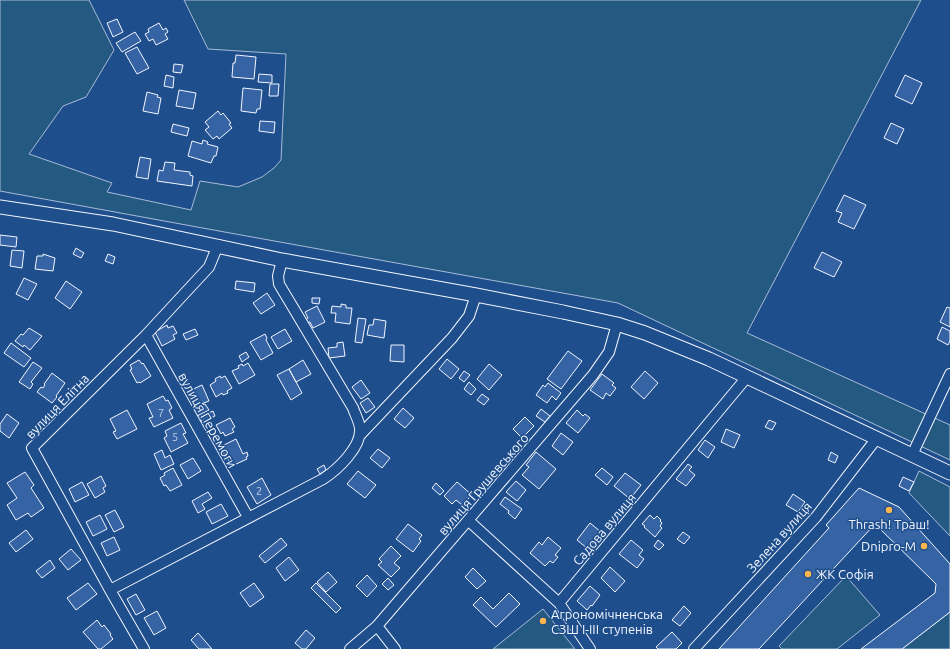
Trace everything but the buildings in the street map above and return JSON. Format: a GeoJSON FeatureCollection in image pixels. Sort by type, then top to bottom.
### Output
{"type":"FeatureCollection","features":[{"type":"Feature","properties":{"kind":"main road"},"geometry":{"type":"LineString","coordinates":[[0,207],[114,224],[218,245],[282,260],[476,295],[617,324],[673,344],[747,377],[950,473]]}},
{"type":"Feature","properties":{"kind":"street","name":"вулиця Елітна"},"geometry":{"type":"LineString","coordinates":[[144,649],[32,448],[146,335],[208,267],[218,245]]}},
{"type":"Feature","properties":{"kind":"street"},"geometry":{"type":"LineString","coordinates":[[282,260],[278,276],[279,284],[352,408],[360,428],[360,435]]}},
{"type":"Feature","properties":{"kind":"street"},"geometry":{"type":"LineString","coordinates":[[110,590],[331,474],[348,456],[360,435],[452,338],[469,316],[476,295]]}},
{"type":"Feature","properties":{"kind":"street","name":"вулиця Грушевського"},"geometry":{"type":"LineString","coordinates":[[350,649],[377,626],[469,521],[600,367],[609,352],[617,324]]}},
{"type":"Feature","properties":{"kind":"street","name":"вулиця Перемоги"},"geometry":{"type":"LineString","coordinates":[[146,335],[248,517]]}},
{"type":"Feature","properties":{"kind":"street"},"geometry":{"type":"LineString","coordinates":[[912,455],[950,374]]}},
{"type":"Feature","properties":{"kind":"street","name":"Садова вулиця"},"geometry":{"type":"LineString","coordinates":[[559,604],[747,377]]}},
{"type":"Feature","properties":{"kind":"street","name":"Зелена вулиця"},"geometry":{"type":"LineString","coordinates":[[694,649],[816,517],[877,438]]}},
{"type":"Feature","properties":{"kind":"street"},"geometry":{"type":"LineString","coordinates":[[469,521],[559,604],[590,649]]}},
{"type":"Feature","properties":{"kind":"street"},"geometry":{"type":"LineString","coordinates":[[377,626],[395,649]]}},
{"type":"Feature","properties":{"kind":"shaded area"},"geometry":{"type":"Polygon","coordinates":[[[0,0],[89,0],[114,50],[86,97],[63,106],[29,154],[112,183],[107,192],[191,210],[200,181],[238,187],[262,177],[274,168],[281,160],[286,54],[208,49],[184,0],[921,0],[747,333],[950,425],[950,460],[618,303],[0,191],[0,0]]]}},
{"type":"Feature","properties":{"kind":"shaded area"},"geometry":{"type":"Polygon","coordinates":[[[919,471],[950,487],[950,536],[909,493],[919,471]]]}},
{"type":"Feature","properties":{"kind":"shaded area"},"geometry":{"type":"Polygon","coordinates":[[[846,576],[880,615],[837,649],[782,649],[779,646],[846,576]]]}},
{"type":"Feature","properties":{"kind":"shaded area"},"geometry":{"type":"Polygon","coordinates":[[[543,609],[575,649],[493,649],[543,609]]]}},
{"type":"Feature","properties":{"kind":"shaded area"},"geometry":{"type":"Polygon","coordinates":[[[950,612],[950,649],[902,649],[950,612]]]}},
{"type":"Feature","properties":{"kind":"place","name":"Thrash! Траш!"},"geometry":{"type":"Point","coordinates":[889,510]}},
{"type":"Feature","properties":{"kind":"place","name":"Dnipro-M"},"geometry":{"type":"Point","coordinates":[924,546]}},
{"type":"Feature","properties":{"kind":"place","name":"ЖК Софія"},"geometry":{"type":"Point","coordinates":[808,574]}},
{"type":"Feature","properties":{"kind":"place","name":"Агрономічненська СЗШ І-ІІІ ступенів"},"geometry":{"type":"Point","coordinates":[543,621]}}]}
